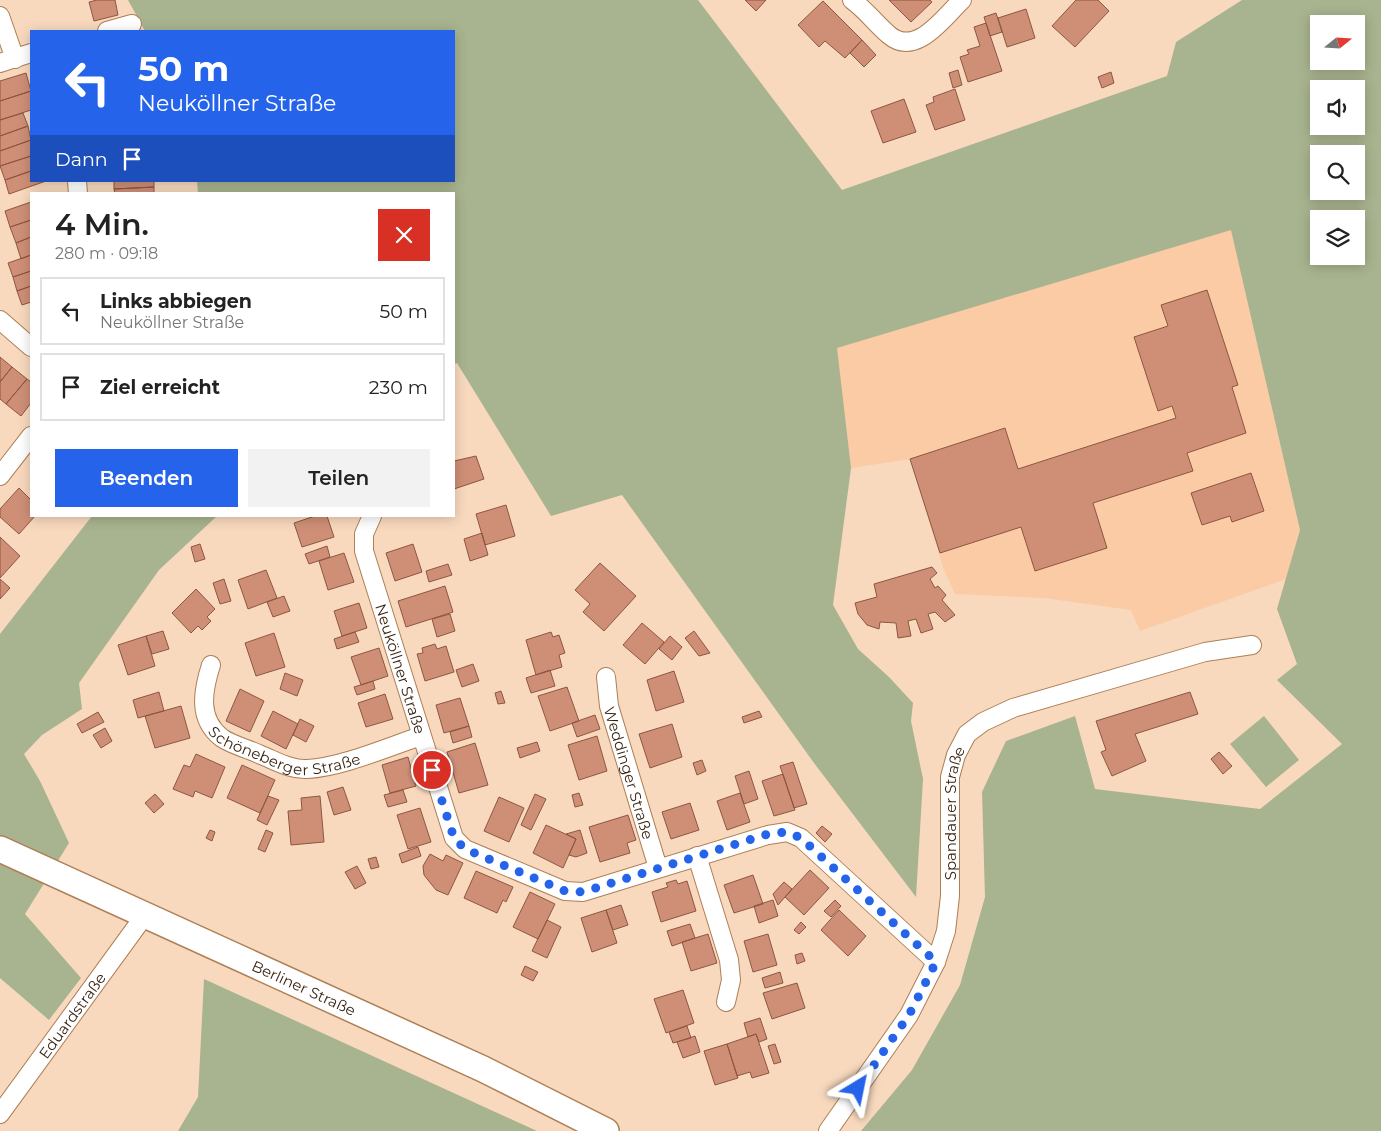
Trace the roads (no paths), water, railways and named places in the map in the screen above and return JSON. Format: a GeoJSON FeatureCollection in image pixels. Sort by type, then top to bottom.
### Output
{"type":"FeatureCollection","features":[{"type":"Feature","properties":{"kind":"street"},"geometry":{"type":"LineString","coordinates":[[852,0],[890,37],[900,42],[915,41],[929,33],[962,0]]}},
{"type":"Feature","properties":{"kind":"street"},"geometry":{"type":"LineString","coordinates":[[0,16],[15,58]]}},
{"type":"Feature","properties":{"kind":"street"},"geometry":{"type":"LineString","coordinates":[[111,30],[132,24]]}},
{"type":"Feature","properties":{"kind":"street"},"geometry":{"type":"LineString","coordinates":[[0,320],[30,346]]}},
{"type":"Feature","properties":{"kind":"street"},"geometry":{"type":"LineString","coordinates":[[2,467],[30,437]]}},
{"type":"Feature","properties":{"kind":"street","name":"Neuköllner Straße"},"geometry":{"type":"LineString","coordinates":[[372,517],[364,534],[364,551],[454,838],[465,849],[565,891],[583,892],[768,834],[787,832],[801,838],[936,962]]}},
{"type":"Feature","properties":{"kind":"street","name":"Spandauer Straße"},"geometry":{"type":"LineString","coordinates":[[828,1131],[909,1015],[936,962],[946,931],[950,896],[950,777],[956,755],[967,734],[983,722],[1013,708],[1205,652],[1252,645]]}},
{"type":"Feature","properties":{"kind":"street","name":"Schöneberger Straße"},"geometry":{"type":"LineString","coordinates":[[211,665],[204,685],[202,706],[209,722],[222,738],[289,767],[306,769],[327,766],[421,736]]}},
{"type":"Feature","properties":{"kind":"street","name":"Weddinger Straße"},"geometry":{"type":"LineString","coordinates":[[606,677],[609,706],[658,868]]}},
{"type":"Feature","properties":{"kind":"street","name":"Berliner Straße"},"geometry":{"type":"LineString","coordinates":[[0,849],[483,1070],[606,1131]]}},
{"type":"Feature","properties":{"kind":"street"},"geometry":{"type":"LineString","coordinates":[[696,856],[729,960],[731,980],[726,1002]]}},
{"type":"Feature","properties":{"kind":"street","name":"Eduardstraße"},"geometry":{"type":"LineString","coordinates":[[0,1114],[145,916]]}}]}
